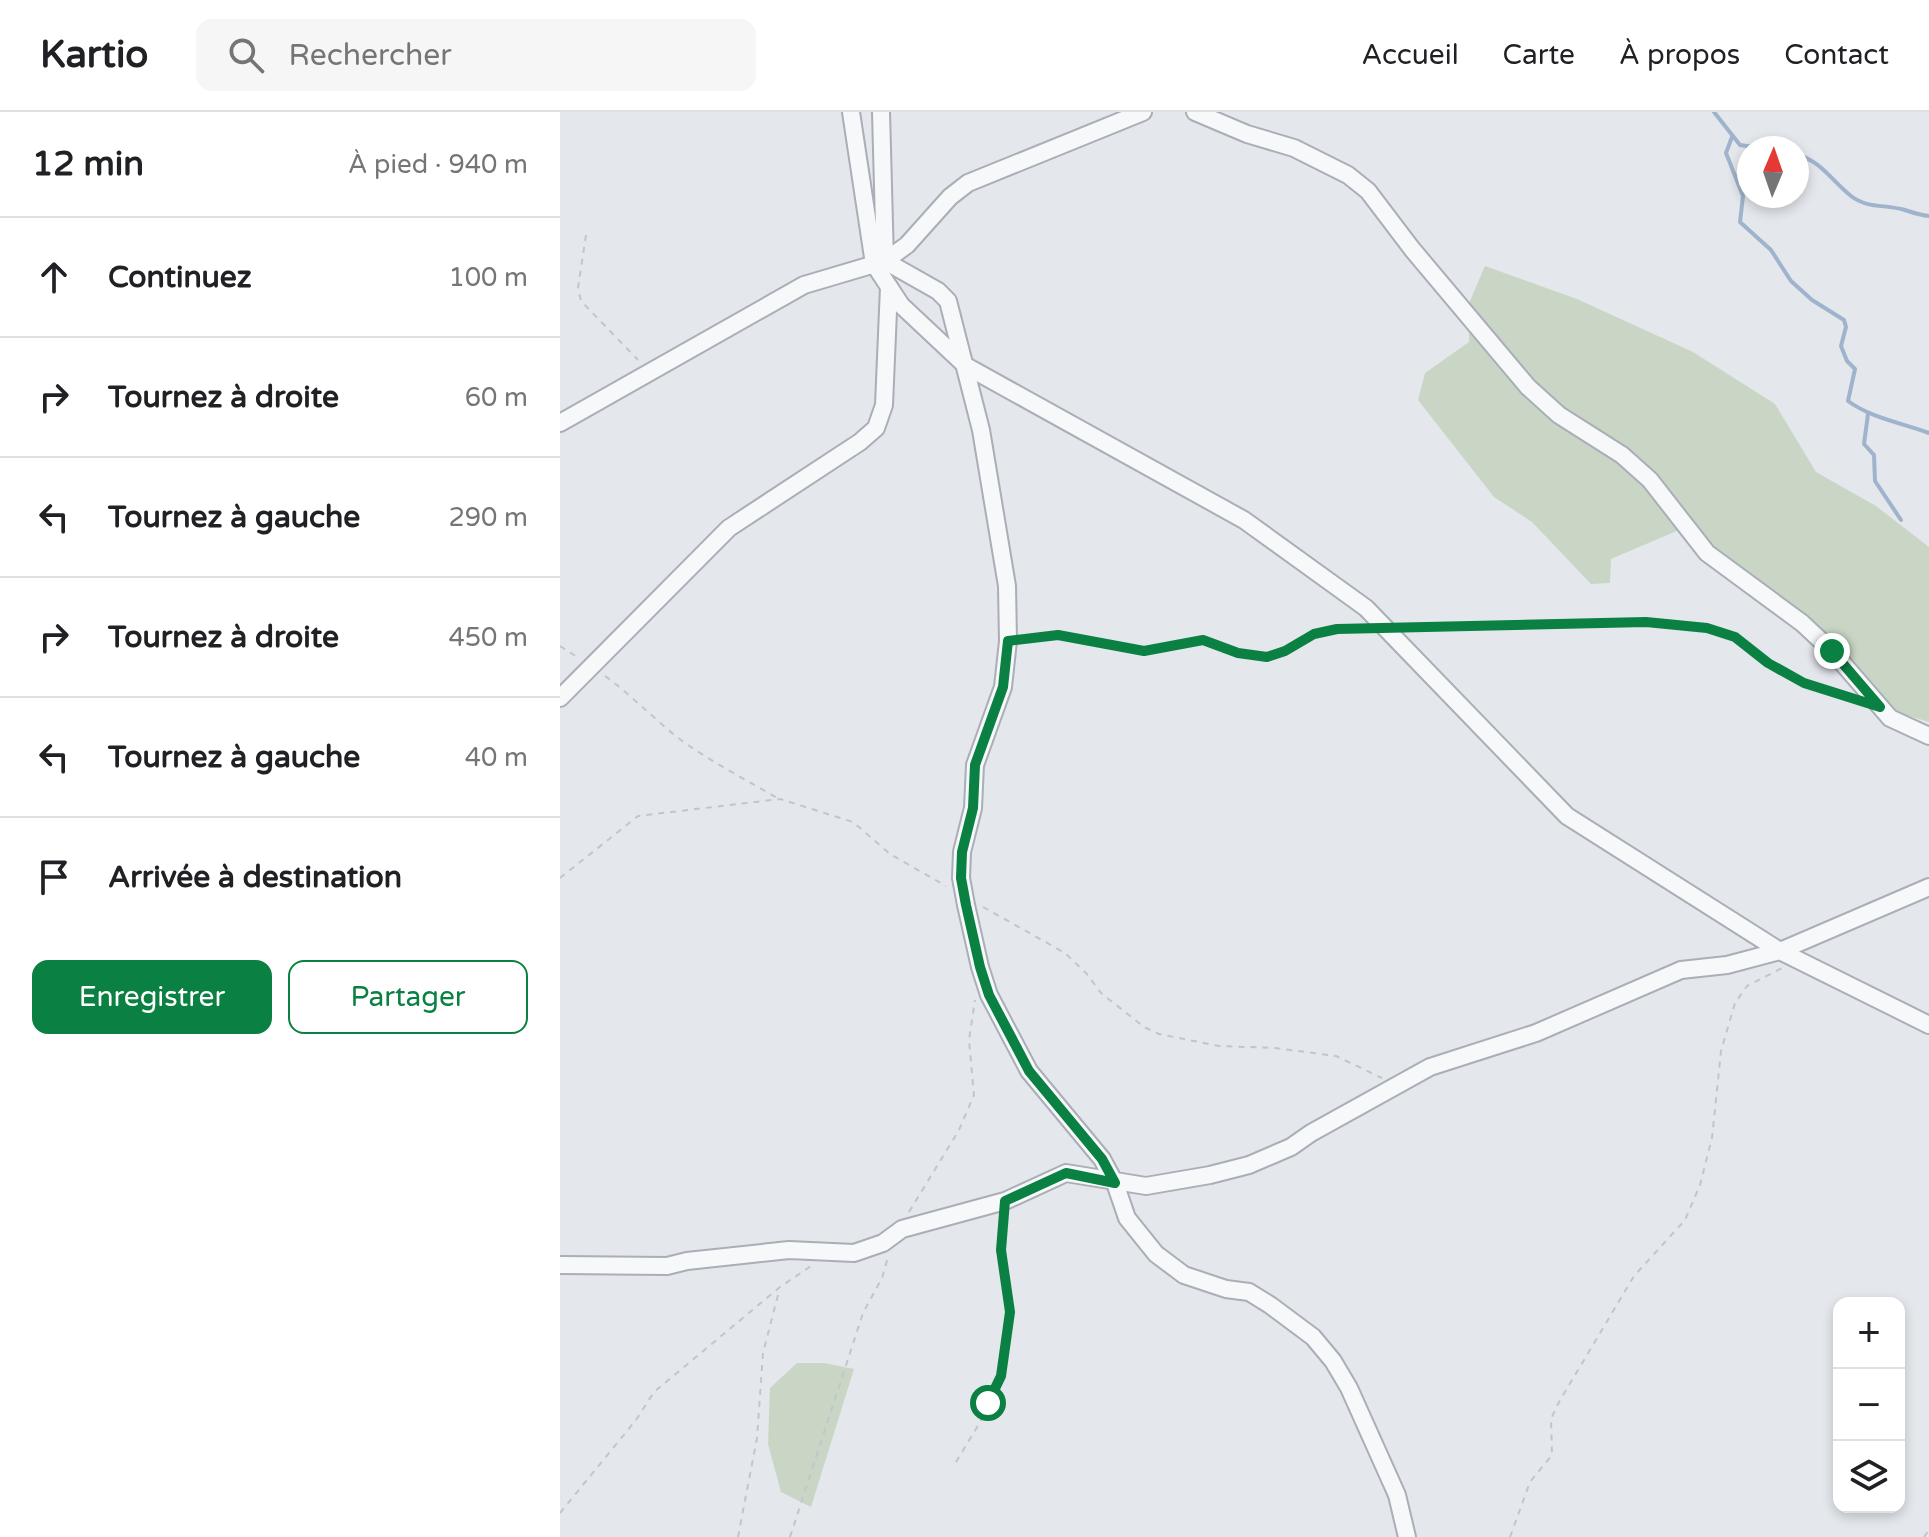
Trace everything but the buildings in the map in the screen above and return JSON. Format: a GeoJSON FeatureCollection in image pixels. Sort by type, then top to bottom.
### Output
{"type":"FeatureCollection","features":[{"type":"Feature","properties":{"kind":"street"},"geometry":{"type":"LineString","coordinates":[[851,112],[879,263],[889,287],[901,305],[966,366],[1244,520],[1366,608],[1567,816],[1780,951],[1929,1025]]}},
{"type":"Feature","properties":{"kind":"street"},"geometry":{"type":"LineString","coordinates":[[879,263],[881,112]]}},
{"type":"Feature","properties":{"kind":"street"},"geometry":{"type":"LineString","coordinates":[[560,423],[804,285],[879,263],[907,245],[950,197],[968,183],[1143,112]]}},
{"type":"Feature","properties":{"kind":"street"},"geometry":{"type":"LineString","coordinates":[[1195,112],[1247,134],[1294,148],[1348,175],[1368,191],[1412,249],[1528,387],[1559,415],[1622,455],[1650,480],[1707,553],[1802,623],[1832,651],[1890,718],[1929,736]]}},
{"type":"Feature","properties":{"kind":"street"},"geometry":{"type":"LineString","coordinates":[[879,263],[938,291],[948,301],[981,430],[1007,586],[1008,641],[1003,687],[975,765],[973,808],[962,852],[961,878],[966,905],[989,995],[1029,1071],[1102,1159],[1115,1183],[1127,1218],[1156,1254],[1184,1275],[1226,1289],[1249,1292],[1313,1337],[1333,1361],[1349,1388],[1397,1495],[1407,1537]]}},
{"type":"Feature","properties":{"kind":"street"},"geometry":{"type":"LineString","coordinates":[[560,698],[729,528],[860,442],[876,428],[884,405],[889,287]]}},
{"type":"Feature","properties":{"kind":"street"},"geometry":{"type":"LineString","coordinates":[[560,1265],[667,1266],[789,1250],[854,1253],[883,1243],[902,1229],[1005,1201],[1066,1173],[1146,1186],[1249,1165],[1291,1147],[1430,1067],[1536,1033],[1681,970],[1727,965],[1780,951],[1929,887]]}},
{"type":"Feature","properties":{"kind":"path"},"geometry":{"type":"LineString","coordinates":[[586,235],[578,288],[581,301],[650,372]]}},
{"type":"Feature","properties":{"kind":"path"},"geometry":{"type":"LineString","coordinates":[[1008,641],[1058,635],[1144,651],[1203,640],[1238,653],[1267,657],[1285,651],[1314,634],[1337,629],[1646,622],[1707,628],[1735,637],[1768,663],[1804,683],[1880,707]]}},
{"type":"Feature","properties":{"kind":"path"},"geometry":{"type":"LineString","coordinates":[[560,646],[633,696],[676,736],[780,799]]}},
{"type":"Feature","properties":{"kind":"path"},"geometry":{"type":"LineString","coordinates":[[1510,1537],[1530,1482],[1552,1455],[1551,1419],[1559,1402],[1634,1276],[1685,1220],[1700,1185],[1712,1138],[1721,1051],[1735,1003],[1747,986],[1797,960]]}},
{"type":"Feature","properties":{"kind":"path"},"geometry":{"type":"LineString","coordinates":[[956,1462],[982,1419],[1001,1376],[1010,1312],[1001,1250],[1005,1201]]}},
{"type":"Feature","properties":{"kind":"path"},"geometry":{"type":"LineString","coordinates":[[560,1513],[636,1420],[654,1392],[780,1287],[820,1263]]}},
{"type":"Feature","properties":{"kind":"path"},"geometry":{"type":"LineString","coordinates":[[738,1537],[757,1438],[763,1353],[780,1287]]}},
{"type":"Feature","properties":{"kind":"path"},"geometry":{"type":"LineString","coordinates":[[1924,1537],[1929,1530]]}},
{"type":"Feature","properties":{"kind":"green space"},"geometry":{"type":"Polygon","coordinates":[[[1485,266],[1577,299],[1693,352],[1775,404],[1816,472],[1876,506],[1929,547],[1929,722],[1880,707],[1832,651],[1686,527],[1611,559],[1610,583],[1591,584],[1532,522],[1494,497],[1418,400],[1425,373],[1469,342],[1470,301],[1485,266]]]}},
{"type":"Feature","properties":{"kind":"green space"},"geometry":{"type":"Polygon","coordinates":[[[797,1363],[824,1363],[854,1369],[811,1507],[781,1492],[768,1444],[770,1388],[797,1363]]]}},
{"type":"Feature","properties":{"kind":"waterway"},"geometry":{"type":"LineString","coordinates":[[1714,112],[1737,141]]}},
{"type":"Feature","properties":{"kind":"waterway"},"geometry":{"type":"LineString","coordinates":[[1732,137],[1726,153],[1743,196],[1740,222],[1771,250],[1791,281],[1812,300],[1844,320],[1846,327],[1841,346],[1847,361],[1855,369],[1848,401],[1877,416],[1929,433]]}},
{"type":"Feature","properties":{"kind":"waterway"},"geometry":{"type":"LineString","coordinates":[[1809,159],[1857,200],[1929,216]]}},
{"type":"Feature","properties":{"kind":"waterway"},"geometry":{"type":"LineString","coordinates":[[1868,414],[1864,444],[1874,455],[1875,481],[1901,520]]}},
{"type":"Feature","properties":{"kind":"route"},"geometry":{"type":"LineString","coordinates":[[988,1403],[1001,1376],[1010,1312],[1001,1250],[1005,1201],[1066,1173],[1115,1183],[1102,1159],[1029,1071],[989,995],[966,905],[961,878],[962,852],[973,808],[975,765],[1003,687],[1008,641],[1058,635],[1144,651],[1203,640],[1238,653],[1267,657],[1285,651],[1314,634],[1337,629],[1646,622],[1707,628],[1735,637],[1768,663],[1804,683],[1880,707],[1832,651]]}}]}
